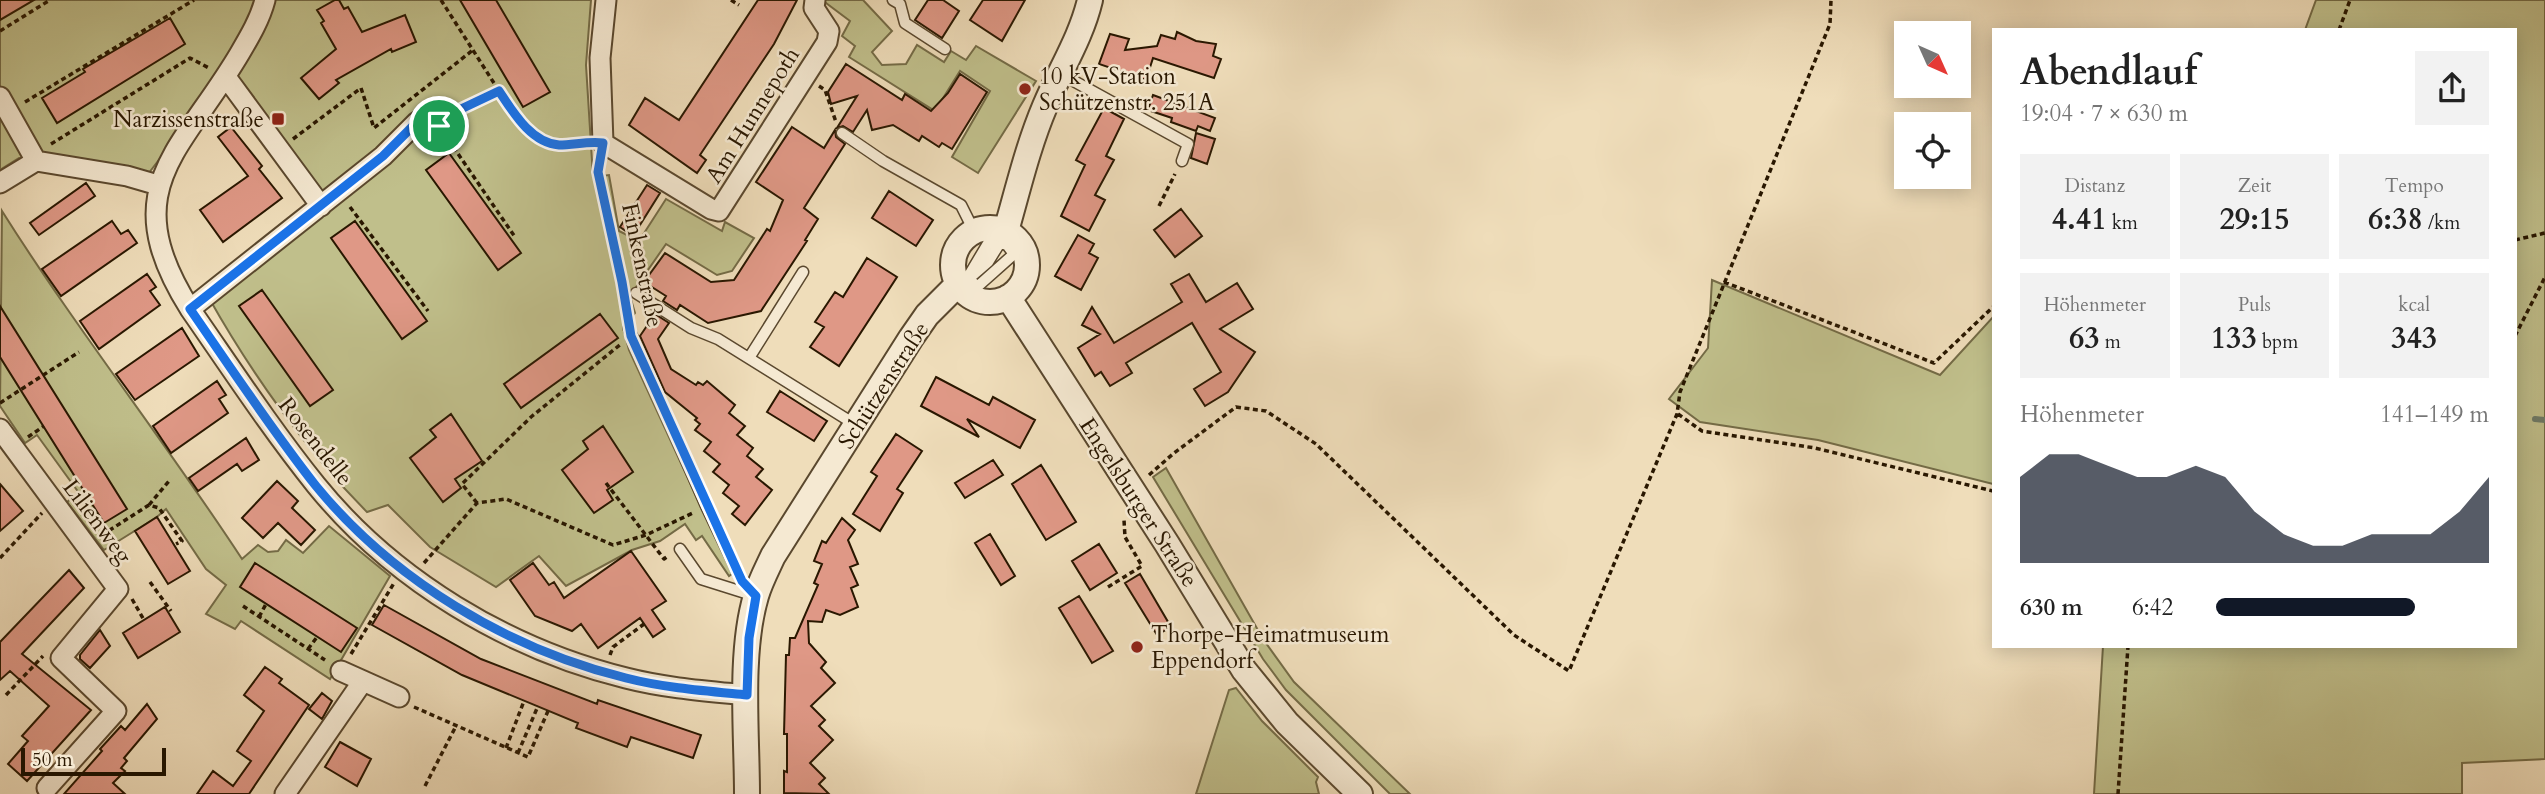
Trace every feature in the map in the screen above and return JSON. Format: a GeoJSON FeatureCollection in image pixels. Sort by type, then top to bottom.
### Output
{"type":"FeatureCollection","features":[{"type":"Feature","properties":{"kind":"street","name":"Rosendelle"},"geometry":{"type":"LineString","coordinates":[[265,0],[251,34],[226,77],[174,149],[158,185],[155,216],[160,247],[171,279],[190,309],[317,486],[357,530],[407,573],[463,610],[510,636],[603,672],[658,685],[747,695]]}},
{"type":"Feature","properties":{"kind":"street"},"geometry":{"type":"LineString","coordinates":[[603,143],[600,58],[606,0]]}},
{"type":"Feature","properties":{"kind":"street","name":"Am Hunnepoth"},"geometry":{"type":"LineString","coordinates":[[603,143],[710,209],[719,211],[827,42],[830,31],[814,8],[815,0]]}},
{"type":"Feature","properties":{"kind":"street","name":"Schützenstraße"},"geometry":{"type":"LineString","coordinates":[[1004,236],[1044,107],[1079,35],[1090,0]]}},
{"type":"Feature","properties":{"kind":"street"},"geometry":{"type":"LineString","coordinates":[[226,77],[321,205]]}},
{"type":"Feature","properties":{"kind":"street"},"geometry":{"type":"LineString","coordinates":[[5,104],[36,161]]}},
{"type":"Feature","properties":{"kind":"street"},"geometry":{"type":"LineString","coordinates":[[190,309],[383,156],[417,122]]}},
{"type":"Feature","properties":{"kind":"street"},"geometry":{"type":"LineString","coordinates":[[0,183],[36,161],[127,176],[158,185]]}},
{"type":"Feature","properties":{"kind":"street"},"geometry":{"type":"LineString","coordinates":[[989,227],[1004,236],[1022,246],[1027,269],[1024,280],[1007,297],[985,302],[974,299],[964,282],[953,272],[957,248],[974,231],[989,227]]}},
{"type":"Feature","properties":{"kind":"street","name":"Schützenstraße"},"geometry":{"type":"LineString","coordinates":[[747,794],[749,638],[756,596],[773,556],[919,327],[964,282]]}},
{"type":"Feature","properties":{"kind":"street","name":"Engelsburger Straße"},"geometry":{"type":"LineString","coordinates":[[1007,297],[1260,692],[1287,723],[1360,794]]}},
{"type":"Feature","properties":{"kind":"street","name":"Lilienweg"},"geometry":{"type":"LineString","coordinates":[[0,429],[118,589],[61,657],[116,711],[44,791]]}},
{"type":"Feature","properties":{"kind":"street"},"geometry":{"type":"LineString","coordinates":[[341,671],[399,697]]}},
{"type":"Feature","properties":{"kind":"street"},"geometry":{"type":"LineString","coordinates":[[285,794],[363,681]]}},
{"type":"Feature","properties":{"kind":"lane"},"geometry":{"type":"LineString","coordinates":[[892,0],[900,5],[905,23],[945,49]]}},
{"type":"Feature","properties":{"kind":"lane"},"geometry":{"type":"LineString","coordinates":[[1060,74],[1188,144],[1182,161]]}},
{"type":"Feature","properties":{"kind":"lane"},"geometry":{"type":"LineString","coordinates":[[842,133],[883,161],[961,205],[974,231]]}},
{"type":"Feature","properties":{"kind":"lane"},"geometry":{"type":"LineString","coordinates":[[964,282],[977,287],[1014,254],[1004,236]]}},
{"type":"Feature","properties":{"kind":"lane","name":"Schützenstraße"},"geometry":{"type":"LineString","coordinates":[[964,282],[988,262],[1004,236]]}},
{"type":"Feature","properties":{"kind":"lane"},"geometry":{"type":"LineString","coordinates":[[749,358],[803,272]]}},
{"type":"Feature","properties":{"kind":"lane","name":"Finkenstraße"},"geometry":{"type":"LineString","coordinates":[[636,293],[691,328],[718,339],[856,426]]}},
{"type":"Feature","properties":{"kind":"lane","name":"Finkenstraße"},"geometry":{"type":"LineString","coordinates":[[630,332],[706,506],[742,581],[756,596]]}},
{"type":"Feature","properties":{"kind":"lane"},"geometry":{"type":"LineString","coordinates":[[680,549],[701,579],[756,596]]}},
{"type":"Feature","properties":{"kind":"path"},"geometry":{"type":"LineString","coordinates":[[0,31],[50,0]]}},
{"type":"Feature","properties":{"kind":"path"},"geometry":{"type":"LineString","coordinates":[[5,104],[194,0]]}},
{"type":"Feature","properties":{"kind":"path"},"geometry":{"type":"LineString","coordinates":[[441,0],[518,119],[545,141],[563,145],[587,141],[603,143]]}},
{"type":"Feature","properties":{"kind":"path"},"geometry":{"type":"LineString","coordinates":[[731,0],[739,5]]}},
{"type":"Feature","properties":{"kind":"path"},"geometry":{"type":"LineString","coordinates":[[1133,490],[1174,453],[1236,407],[1266,411],[1316,444],[1514,635],[1569,671],[1678,414],[1680,393],[1830,24],[1830,0]]}},
{"type":"Feature","properties":{"kind":"path"},"geometry":{"type":"LineString","coordinates":[[2340,28],[2350,0]]}},
{"type":"Feature","properties":{"kind":"path"},"geometry":{"type":"LineString","coordinates":[[280,148],[361,88],[374,128],[473,50]]}},
{"type":"Feature","properties":{"kind":"path"},"geometry":{"type":"LineString","coordinates":[[36,161],[52,142],[190,58],[226,77]]}},
{"type":"Feature","properties":{"kind":"path"},"geometry":{"type":"LineString","coordinates":[[804,76],[825,90],[842,133]]}},
{"type":"Feature","properties":{"kind":"path"},"geometry":{"type":"LineString","coordinates":[[439,126],[461,109],[499,91]]}},
{"type":"Feature","properties":{"kind":"path"},"geometry":{"type":"LineString","coordinates":[[417,122],[439,126],[515,237]]}},
{"type":"Feature","properties":{"kind":"path","name":"Finkenstraße"},"geometry":{"type":"LineString","coordinates":[[603,143],[598,172],[624,295]]}},
{"type":"Feature","properties":{"kind":"path"},"geometry":{"type":"LineString","coordinates":[[1159,206],[1182,161]]}},
{"type":"Feature","properties":{"kind":"path"},"geometry":{"type":"LineString","coordinates":[[338,192],[428,311]]}},
{"type":"Feature","properties":{"kind":"path"},"geometry":{"type":"LineString","coordinates":[[2517,240],[2545,233]]}},
{"type":"Feature","properties":{"kind":"path"},"geometry":{"type":"LineString","coordinates":[[2517,333],[2545,277]]}},
{"type":"Feature","properties":{"kind":"path"},"geometry":{"type":"LineString","coordinates":[[1724,282],[1934,363],[1992,308]]}},
{"type":"Feature","properties":{"kind":"path"},"geometry":{"type":"LineString","coordinates":[[477,503],[463,484],[531,416],[630,332]]}},
{"type":"Feature","properties":{"kind":"path"},"geometry":{"type":"LineString","coordinates":[[0,403],[79,352]]}},
{"type":"Feature","properties":{"kind":"path"},"geometry":{"type":"LineString","coordinates":[[1678,414],[1702,430],[1815,447],[1992,491]]}},
{"type":"Feature","properties":{"kind":"path"},"geometry":{"type":"LineString","coordinates":[[85,546],[149,505],[169,481]]}},
{"type":"Feature","properties":{"kind":"path"},"geometry":{"type":"LineString","coordinates":[[606,484],[664,559],[680,549]]}},
{"type":"Feature","properties":{"kind":"path"},"geometry":{"type":"LineString","coordinates":[[243,606],[341,671],[407,573],[477,503],[506,499],[613,545],[646,535],[706,506]]}},
{"type":"Feature","properties":{"kind":"path"},"geometry":{"type":"LineString","coordinates":[[0,558],[52,502]]}},
{"type":"Feature","properties":{"kind":"path"},"geometry":{"type":"LineString","coordinates":[[149,505],[159,508],[182,541],[176,544]]}},
{"type":"Feature","properties":{"kind":"path"},"geometry":{"type":"LineString","coordinates":[[1108,587],[1143,566],[1125,537],[1126,522],[1120,513]]}},
{"type":"Feature","properties":{"kind":"path"},"geometry":{"type":"LineString","coordinates":[[150,582],[171,611]]}},
{"type":"Feature","properties":{"kind":"path"},"geometry":{"type":"LineString","coordinates":[[260,617],[267,604]]}},
{"type":"Feature","properties":{"kind":"path"},"geometry":{"type":"LineString","coordinates":[[603,672],[613,648],[644,624]]}},
{"type":"Feature","properties":{"kind":"path"},"geometry":{"type":"LineString","coordinates":[[309,649],[317,637]]}},
{"type":"Feature","properties":{"kind":"path"},"geometry":{"type":"LineString","coordinates":[[2118,794],[2128,648]]}},
{"type":"Feature","properties":{"kind":"path"},"geometry":{"type":"LineString","coordinates":[[399,697],[400,701],[528,757],[548,711]]}},
{"type":"Feature","properties":{"kind":"path"},"geometry":{"type":"LineString","coordinates":[[506,748],[524,701]]}},
{"type":"Feature","properties":{"kind":"path"},"geometry":{"type":"LineString","coordinates":[[518,753],[538,706]]}},
{"type":"Feature","properties":{"kind":"path"},"geometry":{"type":"LineString","coordinates":[[425,786],[456,725]]}},
{"type":"Feature","properties":{"kind":"shaded area"},"geometry":{"type":"Polygon","coordinates":[[[0,0],[591,0],[586,65],[593,177],[609,175],[619,231],[639,241],[666,199],[722,231],[725,222],[754,238],[732,271],[717,275],[666,244],[630,296],[635,313],[623,327],[629,350],[702,509],[736,571],[729,576],[702,536],[696,540],[685,524],[660,541],[632,550],[566,586],[539,556],[496,587],[430,547],[388,505],[367,512],[323,464],[281,410],[209,298],[326,206],[227,71],[145,178],[19,158],[0,170],[0,0]]]}},
{"type":"Feature","properties":{"kind":"shaded area"},"geometry":{"type":"Polygon","coordinates":[[[822,0],[863,0],[892,31],[872,52],[882,65],[906,64],[917,45],[944,62],[951,51],[966,60],[976,46],[1036,81],[978,173],[952,157],[990,91],[960,71],[935,111],[849,57],[855,46],[842,36],[850,21],[822,0]]]}},
{"type":"Feature","properties":{"kind":"shaded area"},"geometry":{"type":"Polygon","coordinates":[[[2316,0],[2545,0],[2545,759],[2462,763],[2462,794],[2094,794],[2103,648],[2517,648],[2517,28],[2306,28],[2316,0]]]}},
{"type":"Feature","properties":{"kind":"shaded area"},"geometry":{"type":"Polygon","coordinates":[[[2,211],[60,299],[242,559],[258,545],[268,552],[278,551],[286,540],[303,553],[329,526],[390,576],[330,679],[241,621],[235,629],[206,614],[226,585],[206,569],[166,509],[104,550],[67,502],[79,493],[37,435],[25,443],[0,406],[2,211]]]}},
{"type":"Feature","properties":{"kind":"shaded area"},"geometry":{"type":"Polygon","coordinates":[[[1712,280],[1940,375],[1992,318],[1992,484],[1818,440],[1700,422],[1669,399],[1708,348],[1712,280]]]}},
{"type":"Feature","properties":{"kind":"shaded area"},"geometry":{"type":"Polygon","coordinates":[[[1166,468],[1263,639],[1294,682],[1410,794],[1390,794],[1286,690],[1263,659],[1153,477],[1166,468]]]}},
{"type":"Feature","properties":{"kind":"shaded area"},"geometry":{"type":"Polygon","coordinates":[[[1236,688],[1262,721],[1318,777],[1316,782],[1319,794],[1196,794],[1229,690],[1236,688]]]}},
{"type":"Feature","properties":{"kind":"building"},"geometry":{"type":"Polygon","coordinates":[[[0,0],[34,0],[0,20],[0,0]]]}},
{"type":"Feature","properties":{"kind":"building"},"geometry":{"type":"Polygon","coordinates":[[[339,0],[344,9],[348,7],[362,32],[405,15],[416,42],[392,52],[391,49],[336,80],[339,83],[319,99],[301,78],[336,49],[317,10],[339,0]]]}},
{"type":"Feature","properties":{"kind":"building"},"geometry":{"type":"Polygon","coordinates":[[[460,0],[496,0],[550,92],[523,107],[460,0]]]}},
{"type":"Feature","properties":{"kind":"building"},"geometry":{"type":"Polygon","coordinates":[[[758,0],[797,0],[774,44],[700,155],[706,160],[697,173],[629,125],[645,98],[679,120],[758,0]]]}},
{"type":"Feature","properties":{"kind":"building"},"geometry":{"type":"Polygon","coordinates":[[[928,0],[943,0],[959,11],[942,38],[915,20],[928,0]]]}},
{"type":"Feature","properties":{"kind":"building"},"geometry":{"type":"Polygon","coordinates":[[[983,0],[1025,0],[1002,41],[970,20],[983,0]]]}},
{"type":"Feature","properties":{"kind":"building"},"geometry":{"type":"Polygon","coordinates":[[[170,18],[185,44],[57,123],[42,98],[85,72],[83,69],[170,18]]]}},
{"type":"Feature","properties":{"kind":"building"},"geometry":{"type":"Polygon","coordinates":[[[1177,32],[1196,41],[1216,44],[1213,56],[1221,59],[1214,78],[1153,58],[1146,80],[1099,64],[1110,34],[1129,39],[1125,50],[1157,46],[1161,35],[1175,39],[1177,32]]]}},
{"type":"Feature","properties":{"kind":"building"},"geometry":{"type":"Polygon","coordinates":[[[846,64],[902,100],[905,94],[931,111],[948,93],[960,74],[987,92],[952,149],[942,143],[939,147],[922,136],[919,141],[893,125],[872,130],[867,110],[853,132],[843,126],[837,128],[857,96],[831,104],[828,92],[846,64]]]}},
{"type":"Feature","properties":{"kind":"building"},"geometry":{"type":"Polygon","coordinates":[[[1153,95],[1215,118],[1210,131],[1198,126],[1196,131],[1171,122],[1172,118],[1148,110],[1153,95]]]}},
{"type":"Feature","properties":{"kind":"building"},"geometry":{"type":"Polygon","coordinates":[[[1104,108],[1124,119],[1106,156],[1114,160],[1095,195],[1105,200],[1089,231],[1061,216],[1085,165],[1076,160],[1104,108]]]}},
{"type":"Feature","properties":{"kind":"building"},"geometry":{"type":"Polygon","coordinates":[[[231,127],[262,166],[259,169],[282,198],[223,242],[200,210],[248,176],[218,137],[231,127]]]}},
{"type":"Feature","properties":{"kind":"building"},"geometry":{"type":"Polygon","coordinates":[[[792,127],[824,148],[835,130],[836,137],[845,144],[804,208],[818,219],[805,240],[807,241],[761,311],[708,323],[680,305],[677,310],[663,301],[666,296],[644,282],[665,253],[711,282],[734,280],[767,229],[770,231],[783,200],[756,182],[792,127]]]}},
{"type":"Feature","properties":{"kind":"building"},"geometry":{"type":"Polygon","coordinates":[[[1196,133],[1215,139],[1207,164],[1191,158],[1196,133]]]}},
{"type":"Feature","properties":{"kind":"building"},"geometry":{"type":"Polygon","coordinates":[[[449,153],[521,253],[498,270],[426,170],[449,153]]]}},
{"type":"Feature","properties":{"kind":"building"},"geometry":{"type":"Polygon","coordinates":[[[86,183],[95,196],[39,235],[30,223],[86,183]]]}},
{"type":"Feature","properties":{"kind":"building"},"geometry":{"type":"Polygon","coordinates":[[[647,185],[660,193],[633,236],[620,227],[647,185]]]}},
{"type":"Feature","properties":{"kind":"building"},"geometry":{"type":"Polygon","coordinates":[[[889,191],[933,220],[916,246],[872,218],[889,191]]]}},
{"type":"Feature","properties":{"kind":"building"},"geometry":{"type":"Polygon","coordinates":[[[1181,209],[1202,236],[1175,257],[1154,230],[1181,209]]]}},
{"type":"Feature","properties":{"kind":"building"},"geometry":{"type":"Polygon","coordinates":[[[112,221],[121,234],[128,230],[137,243],[61,296],[42,269],[112,221]]]}},
{"type":"Feature","properties":{"kind":"building"},"geometry":{"type":"Polygon","coordinates":[[[355,221],[427,321],[402,339],[331,238],[355,221]]]}},
{"type":"Feature","properties":{"kind":"building"},"geometry":{"type":"Polygon","coordinates":[[[1078,235],[1094,244],[1089,253],[1098,258],[1081,290],[1055,276],[1078,235]]]}},
{"type":"Feature","properties":{"kind":"building"},"geometry":{"type":"Polygon","coordinates":[[[867,258],[897,277],[839,366],[810,347],[824,327],[815,322],[835,292],[843,297],[867,258]]]}},
{"type":"Feature","properties":{"kind":"building"},"geometry":{"type":"Polygon","coordinates":[[[147,274],[156,287],[150,291],[160,305],[99,349],[80,321],[147,274]]]}},
{"type":"Feature","properties":{"kind":"building"},"geometry":{"type":"Polygon","coordinates":[[[1189,274],[1206,302],[1237,283],[1253,309],[1220,329],[1255,352],[1228,392],[1205,406],[1194,389],[1221,372],[1192,323],[1126,363],[1132,373],[1110,386],[1101,372],[1095,376],[1078,348],[1100,334],[1082,325],[1092,307],[1114,343],[1182,302],[1171,284],[1189,274]]]}},
{"type":"Feature","properties":{"kind":"building"},"geometry":{"type":"Polygon","coordinates":[[[262,290],[333,390],[310,406],[239,306],[262,290]]]}},
{"type":"Feature","properties":{"kind":"building"},"geometry":{"type":"Polygon","coordinates":[[[0,306],[127,509],[104,523],[0,357],[0,306]]]}},
{"type":"Feature","properties":{"kind":"building"},"geometry":{"type":"Polygon","coordinates":[[[600,314],[618,338],[521,408],[504,384],[600,314]]]}},
{"type":"Feature","properties":{"kind":"building"},"geometry":{"type":"Polygon","coordinates":[[[655,314],[669,323],[658,339],[671,369],[696,385],[698,382],[703,385],[707,381],[735,405],[729,413],[745,426],[737,435],[753,448],[747,456],[763,469],[756,477],[772,490],[745,525],[732,514],[739,506],[723,493],[729,485],[713,472],[720,464],[704,451],[711,442],[695,430],[700,424],[695,420],[697,418],[665,392],[640,336],[655,314]]]}},
{"type":"Feature","properties":{"kind":"building"},"geometry":{"type":"Polygon","coordinates":[[[182,328],[199,356],[135,400],[116,374],[182,328]]]}},
{"type":"Feature","properties":{"kind":"building"},"geometry":{"type":"Polygon","coordinates":[[[936,377],[989,405],[993,397],[1035,420],[1020,448],[967,419],[979,437],[921,406],[936,377]]]}},
{"type":"Feature","properties":{"kind":"building"},"geometry":{"type":"Polygon","coordinates":[[[217,381],[226,395],[219,399],[228,413],[171,453],[153,426],[217,381]]]}},
{"type":"Feature","properties":{"kind":"building"},"geometry":{"type":"Polygon","coordinates":[[[780,391],[827,421],[814,441],[767,412],[780,391]]]}},
{"type":"Feature","properties":{"kind":"building"},"geometry":{"type":"Polygon","coordinates":[[[451,414],[482,461],[455,479],[461,488],[443,502],[410,458],[436,437],[430,430],[451,414]]]}},
{"type":"Feature","properties":{"kind":"building"},"geometry":{"type":"Polygon","coordinates":[[[603,426],[633,472],[607,490],[613,500],[594,513],[562,470],[588,449],[583,441],[603,426]]]}},
{"type":"Feature","properties":{"kind":"building"},"geometry":{"type":"Polygon","coordinates":[[[896,434],[922,451],[897,489],[903,493],[880,531],[853,514],[877,476],[871,472],[896,434]]]}},
{"type":"Feature","properties":{"kind":"building"},"geometry":{"type":"Polygon","coordinates":[[[246,438],[259,460],[242,471],[237,464],[198,491],[189,478],[246,438]]]}},
{"type":"Feature","properties":{"kind":"building"},"geometry":{"type":"Polygon","coordinates":[[[993,460],[1003,475],[965,498],[955,483],[993,460]]]}},
{"type":"Feature","properties":{"kind":"building"},"geometry":{"type":"Polygon","coordinates":[[[1041,465],[1076,522],[1046,540],[1012,484],[1041,465]]]}},
{"type":"Feature","properties":{"kind":"building"},"geometry":{"type":"Polygon","coordinates":[[[277,481],[298,501],[292,508],[315,530],[301,545],[278,523],[263,538],[242,518],[277,481]]]}},
{"type":"Feature","properties":{"kind":"building"},"geometry":{"type":"Polygon","coordinates":[[[0,484],[23,511],[0,531],[0,484]]]}},
{"type":"Feature","properties":{"kind":"building"},"geometry":{"type":"Polygon","coordinates":[[[157,517],[190,571],[168,584],[135,531],[157,517]]]}},
{"type":"Feature","properties":{"kind":"building"},"geometry":{"type":"Polygon","coordinates":[[[842,518],[855,530],[848,540],[858,564],[850,567],[858,585],[851,588],[858,607],[840,615],[826,610],[822,622],[808,621],[809,643],[826,662],[821,668],[835,683],[811,706],[825,720],[819,726],[833,740],[810,763],[825,778],[819,784],[829,794],[784,793],[784,771],[787,772],[787,734],[784,734],[786,655],[789,655],[790,638],[795,638],[818,585],[814,583],[822,564],[814,561],[822,541],[826,543],[842,518]]]}},
{"type":"Feature","properties":{"kind":"building"},"geometry":{"type":"Polygon","coordinates":[[[990,534],[1015,576],[1001,585],[975,543],[990,534]]]}},
{"type":"Feature","properties":{"kind":"building"},"geometry":{"type":"Polygon","coordinates":[[[1099,544],[1117,573],[1090,590],[1072,561],[1099,544]]]}},
{"type":"Feature","properties":{"kind":"building"},"geometry":{"type":"Polygon","coordinates":[[[631,551],[666,601],[652,610],[665,629],[653,637],[640,618],[598,648],[581,624],[572,631],[535,616],[510,580],[533,563],[549,585],[554,582],[564,598],[631,551]]]}},
{"type":"Feature","properties":{"kind":"building"},"geometry":{"type":"Polygon","coordinates":[[[255,563],[357,628],[341,652],[240,587],[255,563]]]}},
{"type":"Feature","properties":{"kind":"building"},"geometry":{"type":"Polygon","coordinates":[[[69,570],[84,588],[22,654],[91,710],[27,781],[8,764],[28,741],[22,736],[49,706],[10,671],[0,680],[0,642],[69,570]]]}},
{"type":"Feature","properties":{"kind":"building"},"geometry":{"type":"Polygon","coordinates":[[[1140,574],[1171,627],[1157,635],[1125,583],[1140,574]]]}},
{"type":"Feature","properties":{"kind":"building"},"geometry":{"type":"Polygon","coordinates":[[[1079,596],[1113,651],[1092,663],[1059,608],[1079,596]]]}},
{"type":"Feature","properties":{"kind":"building"},"geometry":{"type":"Polygon","coordinates":[[[384,605],[481,659],[597,704],[598,700],[701,735],[693,758],[631,737],[627,747],[576,728],[578,723],[462,675],[372,625],[384,605]]]}},
{"type":"Feature","properties":{"kind":"building"},"geometry":{"type":"Polygon","coordinates":[[[165,607],[180,632],[138,658],[123,633],[165,607]]]}},
{"type":"Feature","properties":{"kind":"building"},"geometry":{"type":"Polygon","coordinates":[[[100,630],[110,646],[90,668],[80,659],[80,655],[100,630]]]}},
{"type":"Feature","properties":{"kind":"building"},"geometry":{"type":"Polygon","coordinates":[[[265,667],[282,679],[279,683],[309,705],[249,794],[197,794],[213,771],[233,786],[251,761],[237,751],[264,711],[244,695],[265,667]]]}},
{"type":"Feature","properties":{"kind":"building"},"geometry":{"type":"Polygon","coordinates":[[[322,693],[332,701],[322,719],[309,709],[322,693]]]}},
{"type":"Feature","properties":{"kind":"building"},"geometry":{"type":"Polygon","coordinates":[[[147,704],[157,719],[124,758],[127,761],[121,768],[125,771],[113,783],[125,794],[64,794],[121,726],[125,730],[147,704]]]}},
{"type":"Feature","properties":{"kind":"building"},"geometry":{"type":"Polygon","coordinates":[[[340,742],[371,759],[357,786],[325,767],[340,742]]]}},
{"type":"Feature","properties":{"kind":"waterway"},"geometry":{"type":"LineString","coordinates":[[2535,419],[2545,420]]}},
{"type":"Feature","properties":{"kind":"place","name":"10 kV-Station Schützenstr. 251A"},"geometry":{"type":"Point","coordinates":[1025,89]}},
{"type":"Feature","properties":{"kind":"place","name":"Narzissenstraße"},"geometry":{"type":"Point","coordinates":[278,119]}},
{"type":"Feature","properties":{"kind":"place","name":"Thorpe-Heimatmuseum Eppendorf"},"geometry":{"type":"Point","coordinates":[1137,647]}},
{"type":"Feature","properties":{"kind":"route"},"geometry":{"type":"LineString","coordinates":[[499,91],[518,119],[538,137],[563,145],[587,141],[603,143],[598,172],[631,336],[742,581],[756,596],[749,638],[747,695],[658,685],[598,670],[510,636],[434,592],[402,569],[357,530],[317,486],[190,309],[383,156],[417,122],[439,126],[461,109],[499,91]]}}]}
